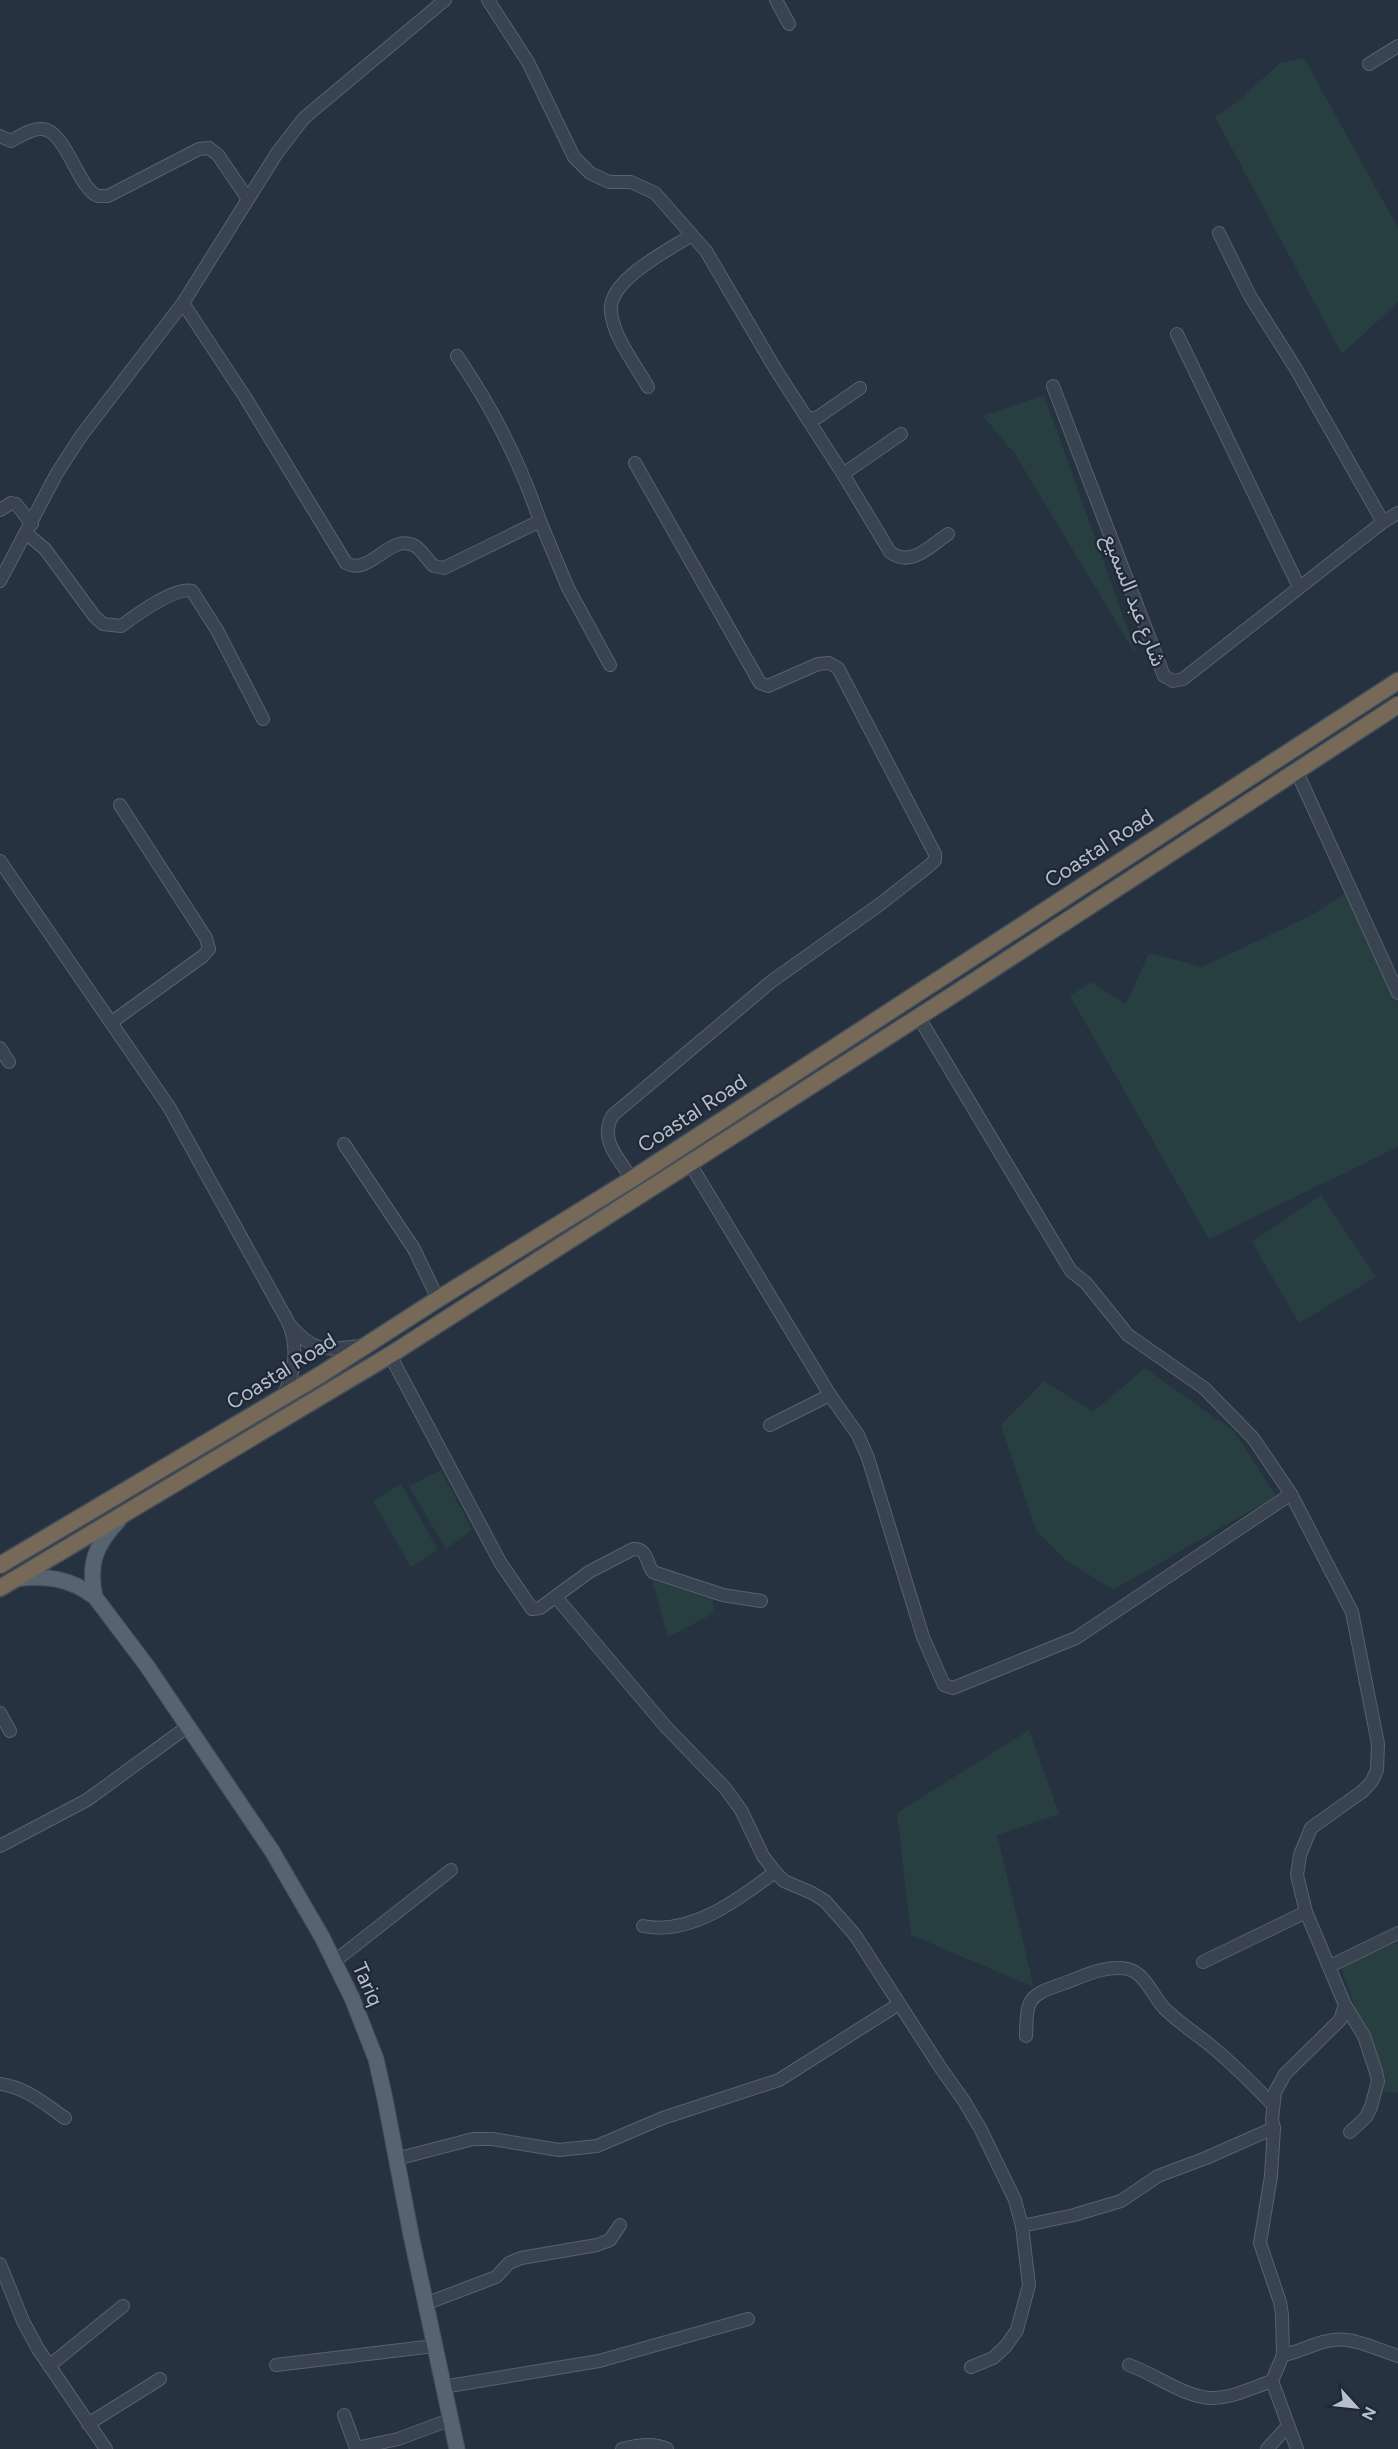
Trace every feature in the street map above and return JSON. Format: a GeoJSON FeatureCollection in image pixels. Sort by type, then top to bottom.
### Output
{"type":"FeatureCollection","features":[{"type":"Feature","properties":{"kind":"highway","name":"Coastal Road"},"geometry":{"type":"LineString","coordinates":[[1,1563],[281,1399],[632,1179],[1398,681]]}},
{"type":"Feature","properties":{"kind":"highway","name":"Coastal Road"},"geometry":{"type":"LineString","coordinates":[[0,1588],[390,1355],[1398,705]]}},
{"type":"Feature","properties":{"kind":"main road"},"geometry":{"type":"LineString","coordinates":[[95,1597],[93,1559],[104,1536],[122,1516]]}},
{"type":"Feature","properties":{"kind":"main road"},"geometry":{"type":"LineString","coordinates":[[15,1579],[46,1576],[59,1578],[84,1589],[95,1597]]}},
{"type":"Feature","properties":{"kind":"main road","name":"Tariq"},"geometry":{"type":"LineString","coordinates":[[95,1597],[147,1666],[272,1851],[335,1961],[352,1998],[376,2059],[425,2304],[457,2449]]}},
{"type":"Feature","properties":{"kind":"street"},"geometry":{"type":"LineString","coordinates":[[0,581],[57,473],[81,436],[183,303],[277,153],[304,118],[445,0]]}},
{"type":"Feature","properties":{"kind":"street"},"geometry":{"type":"LineString","coordinates":[[488,0],[528,62],[574,156],[590,174],[609,182],[631,182],[655,193],[718,269],[776,370],[809,419],[890,552],[899,559],[913,558],[948,534]]}},
{"type":"Feature","properties":{"kind":"street"},"geometry":{"type":"LineString","coordinates":[[776,0],[789,24]]}},
{"type":"Feature","properties":{"kind":"street"},"geometry":{"type":"LineString","coordinates":[[1369,64],[1398,46]]}},
{"type":"Feature","properties":{"kind":"street"},"geometry":{"type":"LineString","coordinates":[[0,136],[11,141],[36,129],[45,128],[52,133],[75,164],[90,190],[98,196],[108,196],[199,149],[209,148],[219,155],[248,199]]}},
{"type":"Feature","properties":{"kind":"street"},"geometry":{"type":"LineString","coordinates":[[1219,233],[1250,297],[1296,369],[1383,522]]}},
{"type":"Feature","properties":{"kind":"street"},"geometry":{"type":"LineString","coordinates":[[648,387],[616,329],[610,309],[616,291],[627,277],[692,235]]}},
{"type":"Feature","properties":{"kind":"street"},"geometry":{"type":"LineString","coordinates":[[183,303],[245,397],[346,563],[359,566],[395,545],[404,543],[415,546],[434,566],[444,568],[540,521]]}},
{"type":"Feature","properties":{"kind":"street"},"geometry":{"type":"LineString","coordinates":[[1177,334],[1299,587]]}},
{"type":"Feature","properties":{"kind":"street"},"geometry":{"type":"LineString","coordinates":[[457,356],[475,381],[517,458],[568,588],[610,665]]}},
{"type":"Feature","properties":{"kind":"street","name":"شارع عبد السميع"},"geometry":{"type":"LineString","coordinates":[[1053,386],[1164,676],[1173,681],[1183,679],[1383,522],[1398,513]]}},
{"type":"Feature","properties":{"kind":"street"},"geometry":{"type":"LineString","coordinates":[[809,419],[818,417],[860,388]]}},
{"type":"Feature","properties":{"kind":"street"},"geometry":{"type":"LineString","coordinates":[[843,474],[901,434]]}},
{"type":"Feature","properties":{"kind":"street"},"geometry":{"type":"LineString","coordinates":[[632,1179],[607,1139],[607,1127],[613,1115],[772,981],[879,905],[935,860],[935,854],[838,668],[829,663],[818,664],[768,686],[760,683],[635,464]]}},
{"type":"Feature","properties":{"kind":"street"},"geometry":{"type":"LineString","coordinates":[[0,510],[11,503],[16,504],[29,529],[94,617],[103,624],[121,626],[160,601],[186,589],[192,591],[217,630],[263,719]]}},
{"type":"Feature","properties":{"kind":"street"},"geometry":{"type":"LineString","coordinates":[[1296,770],[1398,993]]}},
{"type":"Feature","properties":{"kind":"street"},"geometry":{"type":"LineString","coordinates":[[112,1022],[203,956],[209,949],[206,938],[120,805]]}},
{"type":"Feature","properties":{"kind":"street"},"geometry":{"type":"LineString","coordinates":[[0,861],[169,1107],[289,1324],[305,1340],[320,1349],[364,1346]]}},
{"type":"Feature","properties":{"kind":"street"},"geometry":{"type":"LineString","coordinates":[[918,1016],[1071,1271],[1086,1283],[1128,1335],[1204,1388],[1253,1438],[1291,1494],[1352,1612],[1378,1744],[1377,1770],[1372,1781],[1363,1791],[1315,1824],[1306,1837],[1297,1875],[1306,1912],[1345,2005],[1364,2036],[1378,2081],[1366,2118],[1350,2132]]}},
{"type":"Feature","properties":{"kind":"street"},"geometry":{"type":"LineString","coordinates":[[0,1048],[9,1062]]}},
{"type":"Feature","properties":{"kind":"street"},"geometry":{"type":"LineString","coordinates":[[344,1144],[414,1249],[438,1299]]}},
{"type":"Feature","properties":{"kind":"street"},"geometry":{"type":"LineString","coordinates":[[689,1162],[830,1395],[858,1435],[868,1458],[923,1637],[944,1685],[948,1688],[953,1688],[1076,1638],[1291,1494]]}},
{"type":"Feature","properties":{"kind":"street"},"geometry":{"type":"LineString","coordinates":[[281,1399],[291,1378],[295,1361],[289,1324]]}},
{"type":"Feature","properties":{"kind":"street"},"geometry":{"type":"LineString","coordinates":[[390,1355],[500,1562],[529,1605],[536,1610],[612,1558],[640,1548],[654,1572],[723,1595],[761,1601]]}},
{"type":"Feature","properties":{"kind":"street"},"geometry":{"type":"LineString","coordinates":[[770,1425],[830,1395]]}},
{"type":"Feature","properties":{"kind":"street"},"geometry":{"type":"LineString","coordinates":[[556,1597],[666,1727],[725,1788],[741,1810],[763,1856],[775,1872],[784,1881],[825,1901],[855,1935],[980,2128],[1006,2179],[1022,2226],[1029,2285],[1023,2316],[1017,2330],[993,2358],[971,2367]]}},
{"type":"Feature","properties":{"kind":"street"},"geometry":{"type":"LineString","coordinates":[[0,1713],[10,1731]]}},
{"type":"Feature","properties":{"kind":"street"},"geometry":{"type":"LineString","coordinates":[[0,1846],[87,1800],[187,1727]]}},
{"type":"Feature","properties":{"kind":"street"},"geometry":{"type":"LineString","coordinates":[[335,1961],[451,1870]]}},
{"type":"Feature","properties":{"kind":"street"},"geometry":{"type":"LineString","coordinates":[[643,1926],[665,1929],[699,1918],[737,1900],[775,1872]]}},
{"type":"Feature","properties":{"kind":"street"},"geometry":{"type":"LineString","coordinates":[[1203,1962],[1306,1912]]}},
{"type":"Feature","properties":{"kind":"street"},"geometry":{"type":"LineString","coordinates":[[1330,1966],[1398,1933]]}},
{"type":"Feature","properties":{"kind":"street"},"geometry":{"type":"LineString","coordinates":[[1026,2036],[1027,2014],[1031,1999],[1042,1990],[1111,1968],[1126,1968],[1136,1971],[1171,2016],[1227,2059],[1273,2105]]}},
{"type":"Feature","properties":{"kind":"street"},"geometry":{"type":"LineString","coordinates":[[396,2159],[473,2139],[492,2139],[559,2150],[597,2146],[663,2118],[779,2080],[899,2004]]}},
{"type":"Feature","properties":{"kind":"street"},"geometry":{"type":"LineString","coordinates":[[1297,2449],[1272,2381],[1283,2355],[1280,2302],[1260,2243],[1271,2176],[1273,2105],[1275,2092],[1285,2074],[1340,2020],[1345,2005]]}},
{"type":"Feature","properties":{"kind":"street"},"geometry":{"type":"LineString","coordinates":[[0,2084],[12,2085],[65,2118]]}},
{"type":"Feature","properties":{"kind":"street"},"geometry":{"type":"LineString","coordinates":[[1022,2226],[1074,2215],[1121,2201],[1158,2176],[1274,2128]]}},
{"type":"Feature","properties":{"kind":"street"},"geometry":{"type":"LineString","coordinates":[[425,2304],[496,2277],[510,2263],[521,2258],[597,2246],[610,2240],[620,2225]]}},
{"type":"Feature","properties":{"kind":"street"},"geometry":{"type":"LineString","coordinates":[[0,2264],[23,2321],[49,2366],[106,2449]]}},
{"type":"Feature","properties":{"kind":"street"},"geometry":{"type":"LineString","coordinates":[[49,2366],[123,2306]]}},
{"type":"Feature","properties":{"kind":"street"},"geometry":{"type":"LineString","coordinates":[[443,2387],[599,2361],[748,2319]]}},
{"type":"Feature","properties":{"kind":"street"},"geometry":{"type":"LineString","coordinates":[[1283,2355],[1300,2352],[1318,2343],[1344,2339],[1398,2356]]}},
{"type":"Feature","properties":{"kind":"street"},"geometry":{"type":"LineString","coordinates":[[276,2365],[434,2346]]}},
{"type":"Feature","properties":{"kind":"street"},"geometry":{"type":"LineString","coordinates":[[1129,2365],[1204,2398],[1229,2395],[1272,2381]]}},
{"type":"Feature","properties":{"kind":"street"},"geometry":{"type":"LineString","coordinates":[[88,2424],[160,2379]]}},
{"type":"Feature","properties":{"kind":"street"},"geometry":{"type":"LineString","coordinates":[[344,2415],[356,2448],[398,2439],[452,2419]]}},
{"type":"Feature","properties":{"kind":"street"},"geometry":{"type":"LineString","coordinates":[[1267,2449],[1288,2426]]}},
{"type":"Feature","properties":{"kind":"street"},"geometry":{"type":"LineString","coordinates":[[622,2449],[648,2445],[660,2445],[667,2449]]}},
{"type":"Feature","properties":{"kind":"green space"},"geometry":{"type":"Polygon","coordinates":[[[1304,58],[1398,228],[1398,302],[1342,354],[1215,117],[1233,105],[1280,63],[1304,58]]]}},
{"type":"Feature","properties":{"kind":"green space"},"geometry":{"type":"Polygon","coordinates":[[[1044,395],[1138,658],[1015,454],[983,416],[1044,395]]]}},
{"type":"Feature","properties":{"kind":"green space"},"geometry":{"type":"Polygon","coordinates":[[[1350,890],[1398,1002],[1398,1147],[1209,1239],[1070,996],[1091,982],[1126,1004],[1149,953],[1202,967],[1312,915],[1350,890]]]}},
{"type":"Feature","properties":{"kind":"green space"},"geometry":{"type":"Polygon","coordinates":[[[1321,1195],[1376,1277],[1299,1323],[1252,1242],[1321,1195]]]}},
{"type":"Feature","properties":{"kind":"green space"},"geometry":{"type":"Polygon","coordinates":[[[1145,1368],[1234,1431],[1276,1496],[1113,1590],[1066,1560],[1036,1530],[1001,1425],[1044,1381],[1093,1412],[1145,1368]]]}},
{"type":"Feature","properties":{"kind":"green space"},"geometry":{"type":"Polygon","coordinates":[[[441,1470],[472,1530],[446,1549],[409,1486],[441,1470]]]}},
{"type":"Feature","properties":{"kind":"green space"},"geometry":{"type":"Polygon","coordinates":[[[401,1484],[438,1550],[411,1567],[373,1501],[401,1484]]]}},
{"type":"Feature","properties":{"kind":"green space"},"geometry":{"type":"Polygon","coordinates":[[[652,1579],[713,1600],[714,1613],[668,1637],[652,1579]]]}},
{"type":"Feature","properties":{"kind":"green space"},"geometry":{"type":"Polygon","coordinates":[[[1029,1730],[1059,1814],[997,1835],[1034,1987],[911,1935],[897,1813],[1029,1730]]]}},
{"type":"Feature","properties":{"kind":"green space"},"geometry":{"type":"Polygon","coordinates":[[[1398,1942],[1398,2093],[1383,2091],[1341,1967],[1398,1942]]]}}]}
